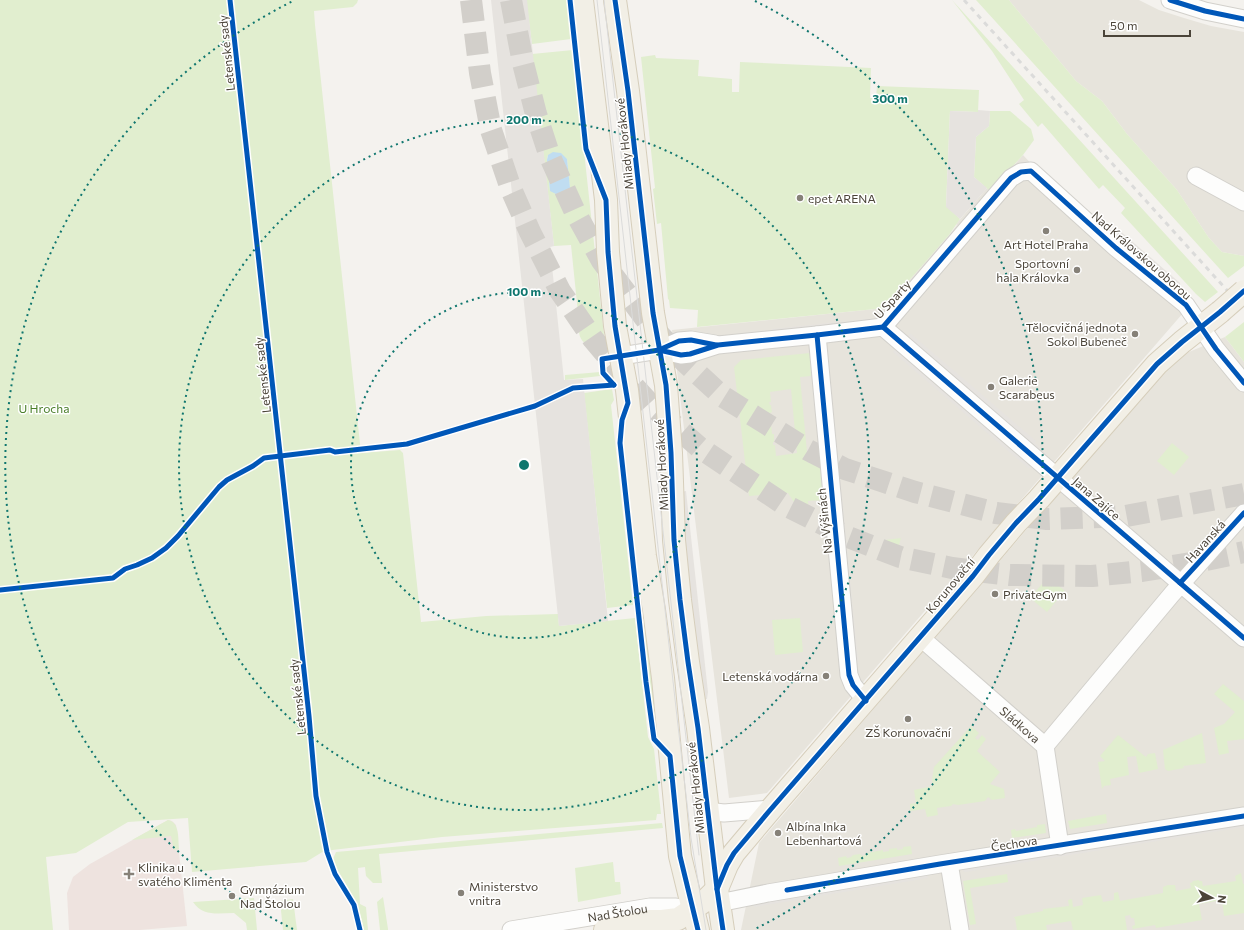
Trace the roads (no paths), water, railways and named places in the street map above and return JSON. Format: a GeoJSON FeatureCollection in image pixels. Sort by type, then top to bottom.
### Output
{"type":"FeatureCollection","features":[{"type":"Feature","properties":{"kind":"main road","name":"Milady Horákové"},"geometry":{"type":"LineString","coordinates":[[582,0],[606,200],[608,252],[614,316],[627,390],[645,556],[662,670],[680,856],[675,920]]}},
{"type":"Feature","properties":{"kind":"main road","name":"Milady Horákové"},"geometry":{"type":"LineString","coordinates":[[615,0],[628,91],[653,313],[666,385],[671,453],[674,540],[680,600],[698,728],[718,896],[724,930]]}},
{"type":"Feature","properties":{"kind":"main road","name":"Korunovační"},"geometry":{"type":"LineString","coordinates":[[675,920],[706,900],[718,896],[727,865],[734,853],[973,576],[1016,523],[1058,478],[1157,364],[1244,291]]}},
{"type":"Feature","properties":{"kind":"main road"},"geometry":{"type":"LineString","coordinates":[[605,930],[675,920]]}},
{"type":"Feature","properties":{"kind":"street"},"geometry":{"type":"LineString","coordinates":[[1170,0],[1205,11],[1244,19]]}},
{"type":"Feature","properties":{"kind":"street","name":"U Sparty"},"geometry":{"type":"LineString","coordinates":[[620,356],[659,350],[679,341],[692,340],[718,345],[883,327],[1010,178],[1021,172],[1031,171]]}},
{"type":"Feature","properties":{"kind":"street","name":"Nad Královskou oborou"},"geometry":{"type":"LineString","coordinates":[[1031,171],[1116,248],[1186,304],[1201,328],[1244,383]]}},
{"type":"Feature","properties":{"kind":"street"},"geometry":{"type":"LineString","coordinates":[[1196,176],[1244,202]]}},
{"type":"Feature","properties":{"kind":"street","name":"Jana Zajíce"},"geometry":{"type":"LineString","coordinates":[[883,327],[1244,638]]}},
{"type":"Feature","properties":{"kind":"street","name":"Na Výšinách"},"geometry":{"type":"LineString","coordinates":[[817,335],[849,675],[853,684],[866,700]]}},
{"type":"Feature","properties":{"kind":"street","name":"Havanská"},"geometry":{"type":"LineString","coordinates":[[1045,746],[1180,583],[1244,513]]}},
{"type":"Feature","properties":{"kind":"street","name":"Sládkova"},"geometry":{"type":"LineString","coordinates":[[920,637],[1045,746],[1060,846]]}},
{"type":"Feature","properties":{"kind":"street"},"geometry":{"type":"LineString","coordinates":[[707,811],[724,813],[771,809]]}},
{"type":"Feature","properties":{"kind":"street","name":"Čechova"},"geometry":{"type":"LineString","coordinates":[[718,896],[774,892],[949,862],[1060,846],[1244,816]]}},
{"type":"Feature","properties":{"kind":"street"},"geometry":{"type":"LineString","coordinates":[[949,862],[960,930]]}},
{"type":"Feature","properties":{"kind":"street","name":"Nad Štolou"},"geometry":{"type":"LineString","coordinates":[[511,930],[650,907],[675,920]]}},
{"type":"Feature","properties":{"kind":"water"},"geometry":{"type":"Polygon","coordinates":[[[553,152],[561,153],[567,159],[570,191],[566,196],[560,196],[550,191],[547,160],[548,155],[553,152]]]}},
{"type":"Feature","properties":{"kind":"tunnel"},"geometry":{"type":"LineString","coordinates":[[471,0],[480,73],[491,130],[511,189],[530,232],[560,291],[593,339],[619,370],[651,405],[700,448],[785,505],[848,537],[900,557],[952,568],[1010,575],[1092,576],[1142,571],[1244,552]]}},
{"type":"Feature","properties":{"kind":"tunnel"},"geometry":{"type":"LineString","coordinates":[[511,0],[523,63],[536,114],[550,157],[575,212],[602,261],[651,326],[686,363],[722,396],[808,450],[845,469],[915,492],[996,513],[1047,519],[1126,516],[1244,494]]}},
{"type":"Feature","properties":{"kind":"tram line"},"geometry":{"type":"LineString","coordinates":[[597,0],[691,838],[706,930]]}},
{"type":"Feature","properties":{"kind":"tram line"},"geometry":{"type":"LineString","coordinates":[[604,0],[699,855]]}},
{"type":"Feature","properties":{"kind":"railway"},"geometry":{"type":"LineString","coordinates":[[964,0],[1244,309]]}},
{"type":"Feature","properties":{"kind":"place","name":"epet ARENA"},"geometry":{"type":"Point","coordinates":[800,198]}},
{"type":"Feature","properties":{"kind":"place","name":"Art Hotel Praha"},"geometry":{"type":"Point","coordinates":[1046,231]}},
{"type":"Feature","properties":{"kind":"place","name":"Sportovní hala Královka"},"geometry":{"type":"Point","coordinates":[1077,270]}},
{"type":"Feature","properties":{"kind":"place","name":"Tělocvičná jednota Sokol Bubeneč"},"geometry":{"type":"Point","coordinates":[1135,334]}},
{"type":"Feature","properties":{"kind":"place","name":"Galerie Scarabeus"},"geometry":{"type":"Point","coordinates":[991,387]}},
{"type":"Feature","properties":{"kind":"place","name":"PrivateGym"},"geometry":{"type":"Point","coordinates":[995,594]}},
{"type":"Feature","properties":{"kind":"place","name":"Letenská vodárna"},"geometry":{"type":"Point","coordinates":[826,676]}},
{"type":"Feature","properties":{"kind":"place","name":"ZŠ Korunovační"},"geometry":{"type":"Point","coordinates":[908,719]}},
{"type":"Feature","properties":{"kind":"place","name":"Albína Inka Lebenhartová"},"geometry":{"type":"Point","coordinates":[778,833]}},
{"type":"Feature","properties":{"kind":"place","name":"Klinika u svatého Klimenta"},"geometry":{"type":"Point","coordinates":[129,874]}},
{"type":"Feature","properties":{"kind":"place","name":"Ministerstvo vnitra"},"geometry":{"type":"Point","coordinates":[461,893]}},
{"type":"Feature","properties":{"kind":"place","name":"Gymnázium Nad Štolou"},"geometry":{"type":"Point","coordinates":[232,896]}},
{"type":"Feature","properties":{"kind":"park label","name":"U Hrocha"},"geometry":{"type":"Point","coordinates":[44,408]}}]}
